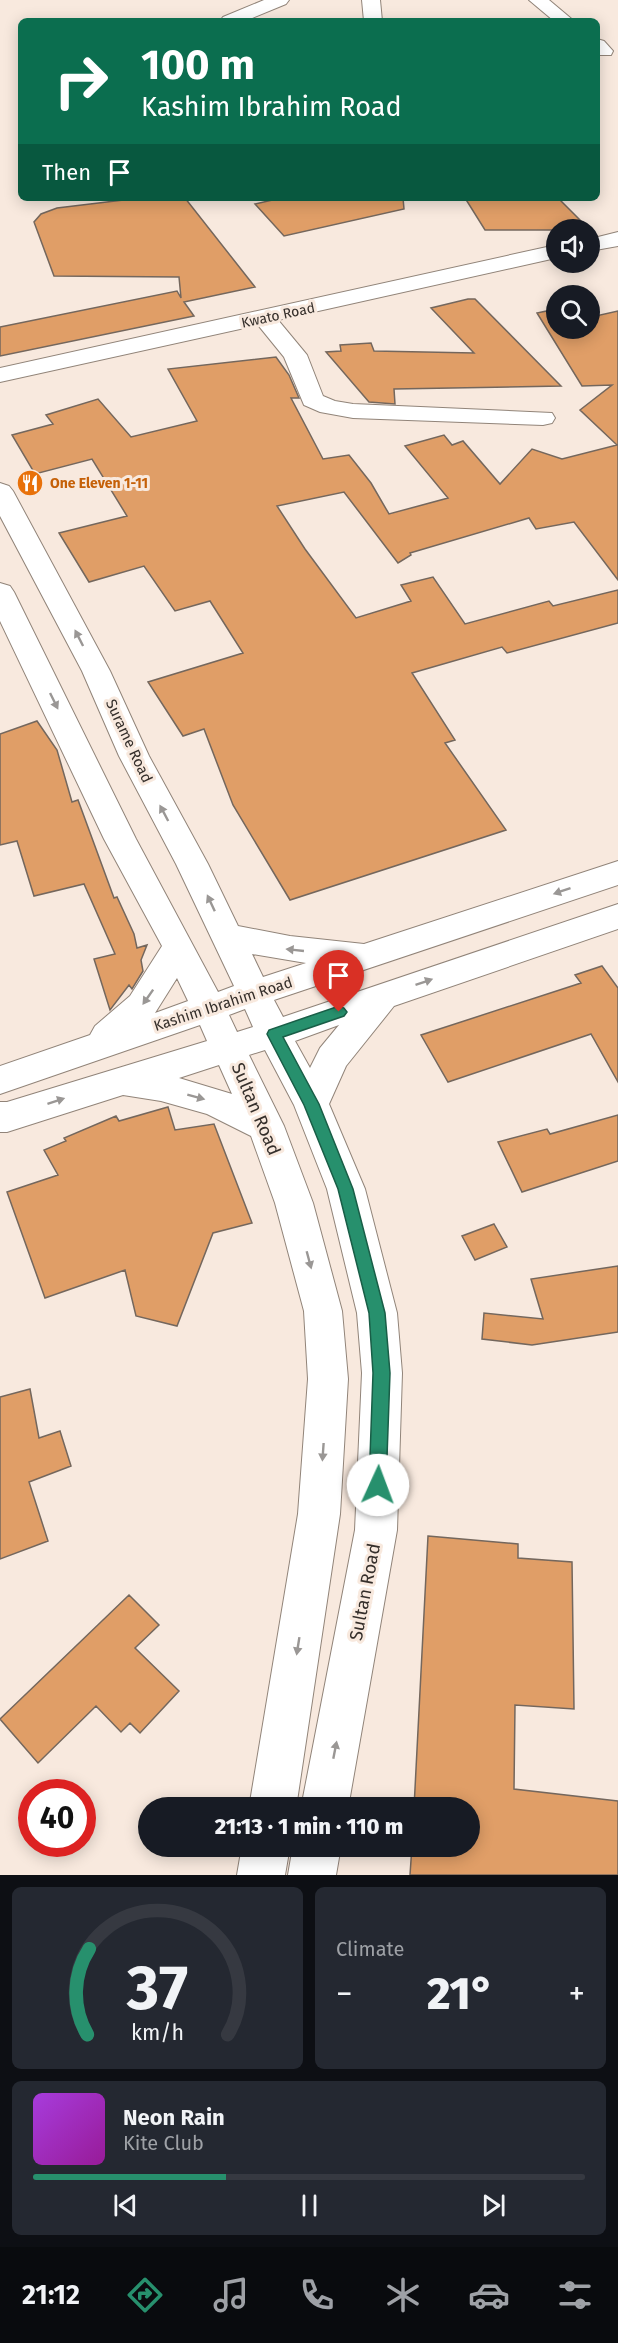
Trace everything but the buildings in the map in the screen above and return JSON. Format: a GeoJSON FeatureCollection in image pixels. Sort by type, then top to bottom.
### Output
{"type":"FeatureCollection","features":[{"type":"Feature","properties":{"kind":"street"},"geometry":{"type":"LineString","coordinates":[[236,18],[280,0]]}},
{"type":"Feature","properties":{"kind":"street"},"geometry":{"type":"LineString","coordinates":[[371,0],[374,18]]}},
{"type":"Feature","properties":{"kind":"street"},"geometry":{"type":"LineString","coordinates":[[538,0],[561,18]]}},
{"type":"Feature","properties":{"kind":"street"},"geometry":{"type":"LineString","coordinates":[[600,242],[618,238]]}},
{"type":"Feature","properties":{"kind":"street","name":"Kwato Road"},"geometry":{"type":"LineString","coordinates":[[0,375],[546,254]]}},
{"type":"Feature","properties":{"kind":"street"},"geometry":{"type":"LineString","coordinates":[[264,318],[296,355],[313,400],[329,407],[353,411],[543,418]]}},
{"type":"Feature","properties":{"kind":"street","name":"Surame Road"},"geometry":{"type":"LineString","coordinates":[[0,491],[96,671],[134,756],[192,864],[274,1034]]}},
{"type":"Feature","properties":{"kind":"street"},"geometry":{"type":"LineString","coordinates":[[0,592],[120,839],[179,947],[209,1008]]}},
{"type":"Feature","properties":{"kind":"street","name":"Kashim Ibrahim Road"},"geometry":{"type":"LineString","coordinates":[[0,1080],[209,1008],[618,873]]}},
{"type":"Feature","properties":{"kind":"street"},"geometry":{"type":"LineString","coordinates":[[0,1117],[8,1117],[274,1034],[618,916]]}},
{"type":"Feature","properties":{"kind":"street"},"geometry":{"type":"LineString","coordinates":[[226,935],[260,945],[296,951],[374,954]]}},
{"type":"Feature","properties":{"kind":"street"},"geometry":{"type":"LineString","coordinates":[[95,1047],[142,1005],[179,947]]}},
{"type":"Feature","properties":{"kind":"street"},"geometry":{"type":"LineString","coordinates":[[311,1104],[332,1058],[383,996]]}},
{"type":"Feature","properties":{"kind":"street","name":"Sultan Road"},"geometry":{"type":"LineString","coordinates":[[209,1008],[266,1126],[294,1203],[323,1311],[328,1379],[319,1514],[274,1797]]}},
{"type":"Feature","properties":{"kind":"street","name":"Sultan Road"},"geometry":{"type":"LineString","coordinates":[[274,1034],[311,1104],[346,1189],[377,1313],[382,1373],[376,1530],[326,1797]]}},
{"type":"Feature","properties":{"kind":"street"},"geometry":{"type":"LineString","coordinates":[[118,1081],[161,1087],[216,1102],[266,1126]]}},
{"type":"Feature","properties":{"kind":"street"},"geometry":{"type":"LineString","coordinates":[[261,1875],[264,1857]]}},
{"type":"Feature","properties":{"kind":"street"},"geometry":{"type":"LineString","coordinates":[[312,1875],[315,1857]]}},
{"type":"Feature","properties":{"kind":"place","name":"One Eleven 1-11"},"geometry":{"type":"Point","coordinates":[30,483]}},
{"type":"Feature","properties":{"kind":"route"},"geometry":{"type":"LineString","coordinates":[[339,1012],[274,1034],[311,1104],[346,1189],[377,1313],[382,1373],[378,1485]]}}]}
